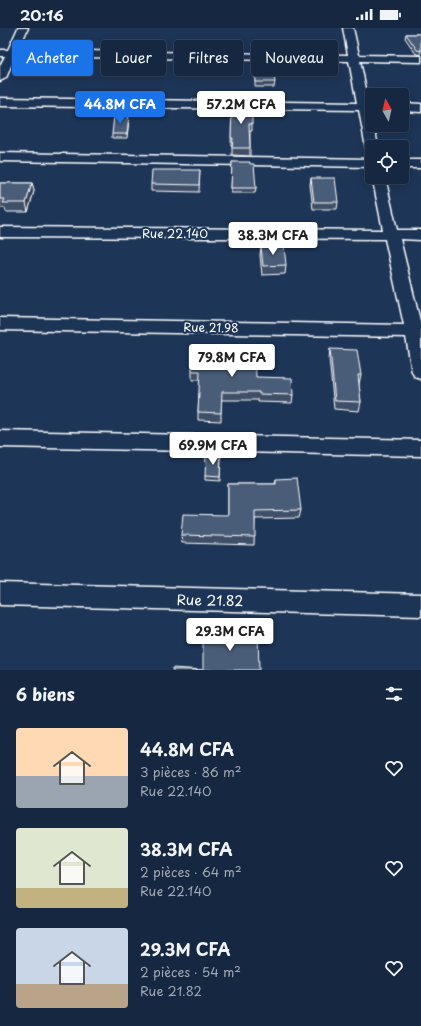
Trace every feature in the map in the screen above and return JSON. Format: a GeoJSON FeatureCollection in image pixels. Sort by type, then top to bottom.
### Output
{"type":"FeatureCollection","features":[{"type":"Feature","properties":{"kind":"street"},"geometry":{"type":"LineString","coordinates":[[0,78],[23,28]]}},
{"type":"Feature","properties":{"kind":"street"},"geometry":{"type":"LineString","coordinates":[[348,28],[353,58],[365,97]]}},
{"type":"Feature","properties":{"kind":"street"},"geometry":{"type":"LineString","coordinates":[[0,53],[421,59]]}},
{"type":"Feature","properties":{"kind":"street"},"geometry":{"type":"LineString","coordinates":[[0,102],[365,107]]}},
{"type":"Feature","properties":{"kind":"street"},"geometry":{"type":"LineString","coordinates":[[409,107],[421,108]]}},
{"type":"Feature","properties":{"kind":"street"},"geometry":{"type":"LineString","coordinates":[[0,157],[365,163]]}},
{"type":"Feature","properties":{"kind":"street"},"geometry":{"type":"LineString","coordinates":[[409,164],[421,164]]}},
{"type":"Feature","properties":{"kind":"street"},"geometry":{"type":"LineString","coordinates":[[380,184],[391,235],[417,331],[421,372]]}},
{"type":"Feature","properties":{"kind":"street","name":"Rue 22.140"},"geometry":{"type":"LineString","coordinates":[[0,232],[421,235]]}},
{"type":"Feature","properties":{"kind":"street","name":"Rue 21.98"},"geometry":{"type":"LineString","coordinates":[[0,324],[417,331]]}},
{"type":"Feature","properties":{"kind":"street"},"geometry":{"type":"LineString","coordinates":[[0,439],[421,448]]}},
{"type":"Feature","properties":{"kind":"street","name":"Rue 21.82"},"geometry":{"type":"LineString","coordinates":[[0,594],[421,605]]}},
{"type":"Feature","properties":{"kind":"building"},"geometry":{"type":"Polygon","coordinates":[[[406,34],[421,34],[421,51],[417,50],[406,34]]]}},
{"type":"Feature","properties":{"kind":"building"},"geometry":{"type":"Polygon","coordinates":[[[255,76],[274,76],[275,82],[255,82],[255,76]]]}},
{"type":"Feature","properties":{"kind":"building"},"geometry":{"type":"Polygon","coordinates":[[[232,104],[252,104],[252,124],[249,124],[250,148],[232,148],[232,104]]]}},
{"type":"Feature","properties":{"kind":"building"},"geometry":{"type":"Polygon","coordinates":[[[114,116],[129,116],[127,134],[112,134],[114,116]]]}},
{"type":"Feature","properties":{"kind":"building"},"geometry":{"type":"Polygon","coordinates":[[[232,162],[250,162],[250,164],[254,164],[256,188],[231,188],[232,162]]]}},
{"type":"Feature","properties":{"kind":"building"},"geometry":{"type":"Polygon","coordinates":[[[152,170],[200,170],[199,185],[151,184],[152,170]]]}},
{"type":"Feature","properties":{"kind":"building"},"geometry":{"type":"Polygon","coordinates":[[[311,178],[335,178],[338,202],[314,202],[311,178]]]}},
{"type":"Feature","properties":{"kind":"building"},"geometry":{"type":"Polygon","coordinates":[[[0,183],[32,183],[26,203],[3,203],[5,199],[0,199],[0,183]]]}},
{"type":"Feature","properties":{"kind":"building"},"geometry":{"type":"Polygon","coordinates":[[[261,246],[284,246],[286,265],[263,266],[261,246]]]}},
{"type":"Feature","properties":{"kind":"building"},"geometry":{"type":"Polygon","coordinates":[[[330,349],[357,350],[361,375],[358,375],[361,402],[335,401],[330,349]]]}},
{"type":"Feature","properties":{"kind":"building"},"geometry":{"type":"Polygon","coordinates":[[[228,350],[255,350],[256,377],[292,378],[293,395],[259,394],[259,392],[222,392],[221,413],[198,412],[200,371],[192,371],[193,352],[228,353],[228,350]]]}},
{"type":"Feature","properties":{"kind":"building"},"geometry":{"type":"Polygon","coordinates":[[[206,455],[221,456],[220,477],[205,476],[206,455]]]}},
{"type":"Feature","properties":{"kind":"building"},"geometry":{"type":"Polygon","coordinates":[[[297,478],[301,510],[255,511],[255,537],[181,535],[183,514],[228,515],[228,484],[276,484],[276,479],[297,478]]]}},
{"type":"Feature","properties":{"kind":"building"},"geometry":{"type":"Polygon","coordinates":[[[203,633],[258,633],[259,670],[203,670],[203,633]]]}},
{"type":"Feature","properties":{"kind":"building"},"geometry":{"type":"Polygon","coordinates":[[[172,668],[203,670],[172,670],[172,668]]]}}]}
